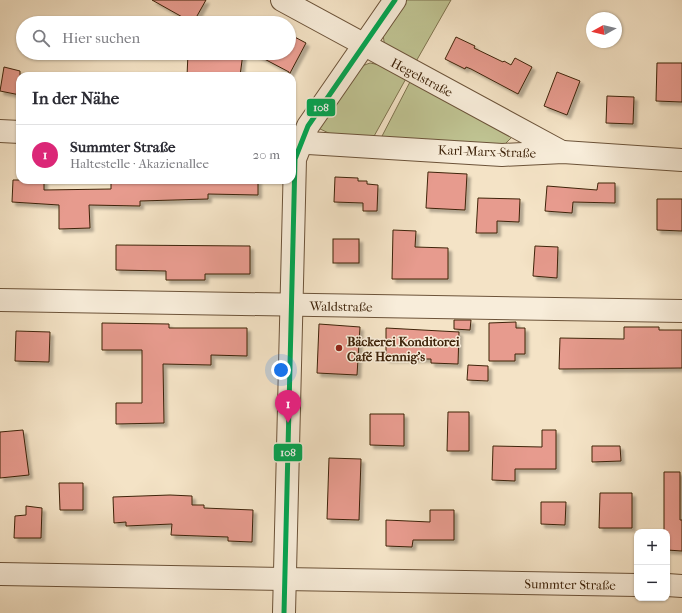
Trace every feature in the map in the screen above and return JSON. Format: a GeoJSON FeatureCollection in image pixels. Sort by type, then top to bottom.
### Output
{"type":"FeatureCollection","features":[{"type":"Feature","properties":{"kind":"street","name":"Hegelstraße"},"geometry":{"type":"LineString","coordinates":[[282,0],[364,46],[563,152]]}},
{"type":"Feature","properties":{"kind":"street"},"geometry":{"type":"LineString","coordinates":[[296,142],[395,0]]}},
{"type":"Feature","properties":{"kind":"street"},"geometry":{"type":"LineString","coordinates":[[0,131],[16,132]]}},
{"type":"Feature","properties":{"kind":"street","name":"Karl-Marx-Straße"},"geometry":{"type":"LineString","coordinates":[[296,142],[502,155],[563,152],[682,160]]}},
{"type":"Feature","properties":{"kind":"street"},"geometry":{"type":"LineString","coordinates":[[284,613],[294,184]]}},
{"type":"Feature","properties":{"kind":"street","name":"Waldstraße"},"geometry":{"type":"LineString","coordinates":[[0,300],[682,311]]}},
{"type":"Feature","properties":{"kind":"street","name":"Summter Straße"},"geometry":{"type":"LineString","coordinates":[[0,574],[634,585]]}},
{"type":"Feature","properties":{"kind":"street"},"geometry":{"type":"LineString","coordinates":[[670,586],[682,586]]}},
{"type":"Feature","properties":{"kind":"green space"},"geometry":{"type":"Polygon","coordinates":[[[405,0],[451,0],[414,65],[385,49],[383,34],[405,0]]]}},
{"type":"Feature","properties":{"kind":"green space"},"geometry":{"type":"Polygon","coordinates":[[[370,63],[385,66],[408,75],[373,138],[333,135],[318,128],[359,67],[370,63]]]}},
{"type":"Feature","properties":{"kind":"green space"},"geometry":{"type":"Polygon","coordinates":[[[412,78],[512,132],[512,137],[505,144],[380,140],[412,78]]]}},
{"type":"Feature","properties":{"kind":"building"},"geometry":{"type":"Polygon","coordinates":[[[152,0],[206,0],[197,16],[181,16],[152,0]]]}},
{"type":"Feature","properties":{"kind":"building"},"geometry":{"type":"Polygon","coordinates":[[[456,37],[475,46],[474,48],[503,62],[504,61],[511,65],[515,58],[532,67],[518,94],[471,69],[466,67],[465,69],[445,59],[456,37]]]}},
{"type":"Feature","properties":{"kind":"building"},"geometry":{"type":"Polygon","coordinates":[[[296,38],[306,43],[291,72],[266,60],[296,60],[296,38]]]}},
{"type":"Feature","properties":{"kind":"building"},"geometry":{"type":"Polygon","coordinates":[[[188,60],[242,60],[241,72],[187,72],[188,60]]]}},
{"type":"Feature","properties":{"kind":"building"},"geometry":{"type":"Polygon","coordinates":[[[657,63],[682,63],[682,102],[656,101],[657,63]]]}},
{"type":"Feature","properties":{"kind":"building"},"geometry":{"type":"Polygon","coordinates":[[[4,67],[20,71],[16,72],[16,94],[0,91],[4,67]]]}},
{"type":"Feature","properties":{"kind":"building"},"geometry":{"type":"Polygon","coordinates":[[[557,72],[580,81],[567,115],[544,106],[557,72]]]}},
{"type":"Feature","properties":{"kind":"building"},"geometry":{"type":"Polygon","coordinates":[[[607,96],[634,97],[633,124],[606,123],[607,96]]]}},
{"type":"Feature","properties":{"kind":"building"},"geometry":{"type":"Polygon","coordinates":[[[428,172],[467,174],[465,210],[426,208],[428,172]]]}},
{"type":"Feature","properties":{"kind":"building"},"geometry":{"type":"Polygon","coordinates":[[[335,177],[358,178],[358,181],[367,181],[367,184],[378,185],[377,211],[363,211],[363,203],[334,202],[335,177]]]}},
{"type":"Feature","properties":{"kind":"building"},"geometry":{"type":"Polygon","coordinates":[[[13,180],[16,180],[16,184],[44,184],[44,190],[111,189],[111,184],[258,184],[258,195],[208,194],[208,199],[140,201],[140,206],[89,205],[90,228],[59,229],[59,205],[12,202],[13,180]]]}},
{"type":"Feature","properties":{"kind":"building"},"geometry":{"type":"Polygon","coordinates":[[[598,183],[615,183],[615,203],[573,202],[572,213],[545,211],[547,186],[597,190],[598,183]]]}},
{"type":"Feature","properties":{"kind":"building"},"geometry":{"type":"Polygon","coordinates":[[[478,198],[520,199],[519,222],[497,221],[497,233],[476,233],[478,198]]]}},
{"type":"Feature","properties":{"kind":"building"},"geometry":{"type":"Polygon","coordinates":[[[657,199],[682,199],[682,231],[657,230],[657,199]]]}},
{"type":"Feature","properties":{"kind":"building"},"geometry":{"type":"Polygon","coordinates":[[[393,230],[416,231],[415,247],[448,248],[448,279],[392,279],[393,230]]]}},
{"type":"Feature","properties":{"kind":"building"},"geometry":{"type":"Polygon","coordinates":[[[333,239],[359,239],[359,263],[333,263],[333,239]]]}},
{"type":"Feature","properties":{"kind":"building"},"geometry":{"type":"Polygon","coordinates":[[[116,245],[250,246],[250,274],[205,274],[205,280],[166,280],[166,271],[116,270],[116,245]]]}},
{"type":"Feature","properties":{"kind":"building"},"geometry":{"type":"Polygon","coordinates":[[[535,246],[558,247],[557,278],[533,276],[535,246]]]}},
{"type":"Feature","properties":{"kind":"building"},"geometry":{"type":"Polygon","coordinates":[[[454,320],[471,320],[470,330],[454,329],[454,320]]]}},
{"type":"Feature","properties":{"kind":"building"},"geometry":{"type":"Polygon","coordinates":[[[516,322],[516,328],[525,328],[525,354],[515,354],[515,361],[489,361],[489,323],[516,322]]]}},
{"type":"Feature","properties":{"kind":"building"},"geometry":{"type":"Polygon","coordinates":[[[102,323],[169,324],[169,328],[247,328],[247,356],[211,355],[211,365],[163,364],[164,423],[116,424],[116,403],[142,403],[142,350],[102,350],[102,323]]]}},
{"type":"Feature","properties":{"kind":"building"},"geometry":{"type":"Polygon","coordinates":[[[319,324],[360,327],[357,375],[317,373],[319,324]]]}},
{"type":"Feature","properties":{"kind":"building"},"geometry":{"type":"Polygon","coordinates":[[[624,327],[659,327],[659,330],[682,330],[682,368],[559,369],[560,338],[624,339],[624,327]]]}},
{"type":"Feature","properties":{"kind":"building"},"geometry":{"type":"Polygon","coordinates":[[[386,328],[459,332],[458,364],[431,363],[431,359],[386,359],[386,328]]]}},
{"type":"Feature","properties":{"kind":"building"},"geometry":{"type":"Polygon","coordinates":[[[16,331],[50,332],[49,362],[15,361],[16,331]]]}},
{"type":"Feature","properties":{"kind":"building"},"geometry":{"type":"Polygon","coordinates":[[[468,365],[488,366],[488,381],[467,380],[468,365]]]}},
{"type":"Feature","properties":{"kind":"building"},"geometry":{"type":"Polygon","coordinates":[[[448,412],[469,412],[469,451],[447,451],[448,412]]]}},
{"type":"Feature","properties":{"kind":"building"},"geometry":{"type":"Polygon","coordinates":[[[370,414],[404,414],[404,446],[370,445],[370,414]]]}},
{"type":"Feature","properties":{"kind":"building"},"geometry":{"type":"Polygon","coordinates":[[[23,430],[29,475],[0,478],[0,432],[23,430]]]}},
{"type":"Feature","properties":{"kind":"building"},"geometry":{"type":"Polygon","coordinates":[[[542,430],[556,430],[556,469],[515,469],[515,481],[492,480],[493,446],[542,447],[542,430]]]}},
{"type":"Feature","properties":{"kind":"building"},"geometry":{"type":"Polygon","coordinates":[[[592,446],[620,446],[621,461],[592,462],[592,446]]]}},
{"type":"Feature","properties":{"kind":"building"},"geometry":{"type":"Polygon","coordinates":[[[329,458],[361,459],[359,520],[327,519],[329,458]]]}},
{"type":"Feature","properties":{"kind":"building"},"geometry":{"type":"Polygon","coordinates":[[[664,472],[680,472],[680,520],[682,520],[682,551],[670,550],[670,529],[664,529],[664,472]]]}},
{"type":"Feature","properties":{"kind":"building"},"geometry":{"type":"Polygon","coordinates":[[[59,483],[83,483],[83,510],[60,510],[59,483]]]}},
{"type":"Feature","properties":{"kind":"building"},"geometry":{"type":"Polygon","coordinates":[[[600,493],[632,493],[632,528],[599,528],[600,493]]]}},
{"type":"Feature","properties":{"kind":"building"},"geometry":{"type":"Polygon","coordinates":[[[170,495],[192,496],[192,505],[204,505],[204,508],[253,510],[252,542],[228,541],[228,537],[171,535],[172,524],[126,526],[126,522],[114,523],[113,497],[170,495]]]}},
{"type":"Feature","properties":{"kind":"building"},"geometry":{"type":"Polygon","coordinates":[[[541,502],[566,502],[565,525],[541,524],[541,502]]]}},
{"type":"Feature","properties":{"kind":"building"},"geometry":{"type":"Polygon","coordinates":[[[26,506],[42,508],[41,538],[14,538],[15,516],[26,515],[26,506]]]}},
{"type":"Feature","properties":{"kind":"building"},"geometry":{"type":"Polygon","coordinates":[[[430,510],[454,510],[454,540],[413,540],[412,547],[386,546],[386,520],[430,522],[430,510]]]}},
{"type":"Feature","properties":{"kind":"transit line","name":"108"},"geometry":{"type":"LineString","coordinates":[[296,156],[308,126],[395,0]]}},
{"type":"Feature","properties":{"kind":"transit line","name":"108"},"geometry":{"type":"LineString","coordinates":[[284,613],[294,184]]}},
{"type":"Feature","properties":{"kind":"place","name":"Bäckerei Konditorei Café Hennig's"},"geometry":{"type":"Point","coordinates":[339,348]}},
{"type":"Feature","properties":{"kind":"place","name":"Summter Straße"},"geometry":{"type":"Point","coordinates":[288,423]}}]}
